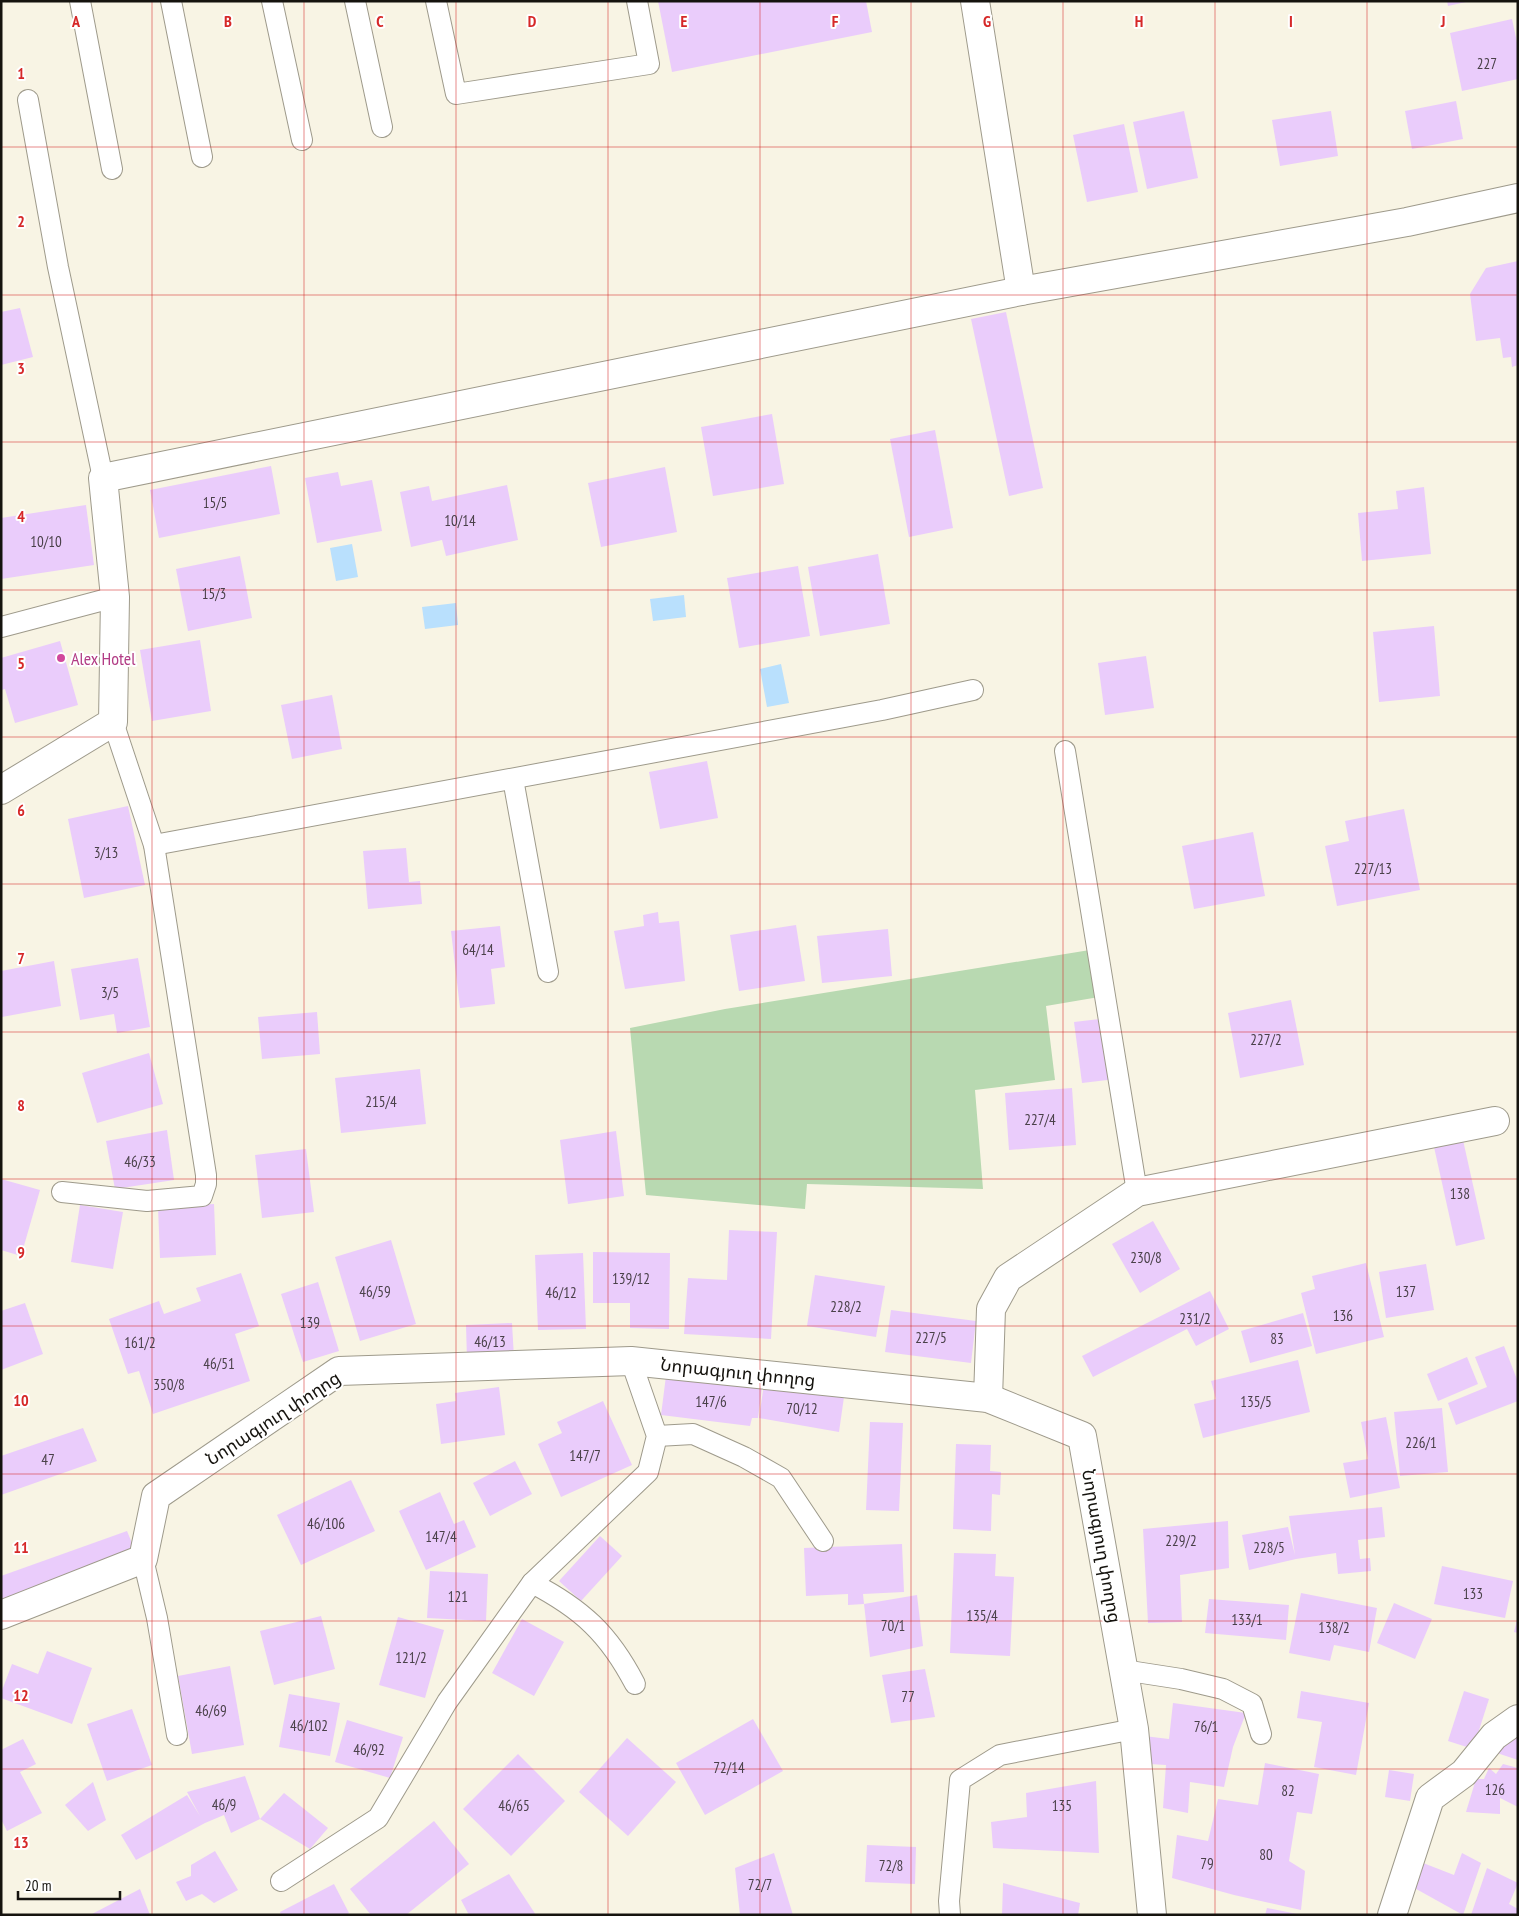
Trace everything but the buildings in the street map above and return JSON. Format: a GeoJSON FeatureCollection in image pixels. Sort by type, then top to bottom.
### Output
{"type":"FeatureCollection","features":[{"type":"Feature","properties":{"kind":"street"},"geometry":{"type":"LineString","coordinates":[[975,1],[1021,291]]}},
{"type":"Feature","properties":{"kind":"street"},"geometry":{"type":"LineString","coordinates":[[1,790],[113,722],[115,596],[103,478],[1021,291],[1407,222],[1518,198]]}},
{"type":"Feature","properties":{"kind":"street"},"geometry":{"type":"LineString","coordinates":[[988,1398],[992,1309],[1008,1278],[1137,1192],[1496,1121]]}},
{"type":"Feature","properties":{"kind":"street","name":"Նորագյուղ փողոց"},"geometry":{"type":"LineString","coordinates":[[143,1559],[156,1496],[339,1371],[631,1361],[988,1398],[1082,1436],[1134,1729],[1152,1915]]}},
{"type":"Feature","properties":{"kind":"street"},"geometry":{"type":"LineString","coordinates":[[1,1615],[143,1559]]}},
{"type":"Feature","properties":{"kind":"street"},"geometry":{"type":"LineString","coordinates":[[1392,1915],[1430,1798],[1464,1773],[1494,1736],[1518,1719]]}},
{"type":"Feature","properties":{"kind":"lane"},"geometry":{"type":"LineString","coordinates":[[80,1],[112,169]]}},
{"type":"Feature","properties":{"kind":"lane"},"geometry":{"type":"LineString","coordinates":[[171,1],[202,157]]}},
{"type":"Feature","properties":{"kind":"lane"},"geometry":{"type":"LineString","coordinates":[[272,1],[302,140]]}},
{"type":"Feature","properties":{"kind":"lane"},"geometry":{"type":"LineString","coordinates":[[355,1],[382,127]]}},
{"type":"Feature","properties":{"kind":"lane"},"geometry":{"type":"LineString","coordinates":[[436,1],[456,94],[649,64],[637,1]]}},
{"type":"Feature","properties":{"kind":"lane"},"geometry":{"type":"LineString","coordinates":[[28,100],[58,267],[103,478]]}},
{"type":"Feature","properties":{"kind":"lane"},"geometry":{"type":"LineString","coordinates":[[1,627],[115,596]]}},
{"type":"Feature","properties":{"kind":"lane"},"geometry":{"type":"LineString","coordinates":[[154,846],[882,710],[973,690]]}},
{"type":"Feature","properties":{"kind":"lane"},"geometry":{"type":"LineString","coordinates":[[62,1192],[147,1202],[202,1196],[206,1184],[154,846],[113,722]]}},
{"type":"Feature","properties":{"kind":"lane"},"geometry":{"type":"LineString","coordinates":[[1064,750],[1137,1192]]}},
{"type":"Feature","properties":{"kind":"lane"},"geometry":{"type":"LineString","coordinates":[[513,779],[548,972]]}},
{"type":"Feature","properties":{"kind":"lane"},"geometry":{"type":"LineString","coordinates":[[281,1881],[378,1818],[447,1702],[532,1583],[648,1472],[658,1436],[631,1361]]}},
{"type":"Feature","properties":{"kind":"lane"},"geometry":{"type":"LineString","coordinates":[[658,1436],[693,1434],[744,1457],[781,1478],[823,1541]]}},
{"type":"Feature","properties":{"kind":"lane"},"geometry":{"type":"LineString","coordinates":[[143,1559],[157,1618],[177,1735]]}},
{"type":"Feature","properties":{"kind":"lane"},"geometry":{"type":"LineString","coordinates":[[532,1583],[561,1598],[607,1639],[622,1659],[634,1684]]}},
{"type":"Feature","properties":{"kind":"lane"},"geometry":{"type":"LineString","coordinates":[[1124,1670],[1181,1678],[1223,1689],[1252,1704],[1261,1734]]}},
{"type":"Feature","properties":{"kind":"lane"},"geometry":{"type":"LineString","coordinates":[[950,1915],[949,1901],[960,1780],[1000,1755],[1134,1729]]}},
{"type":"Feature","properties":{"kind":"green space"},"geometry":{"type":"Polygon","coordinates":[[[1096,949],[1099,997],[1046,1006],[1055,1080],[975,1090],[983,1189],[807,1184],[805,1209],[646,1195],[630,1028],[725,1009],[1096,949]]]}},
{"type":"Feature","properties":{"kind":"water"},"geometry":{"type":"Polygon","coordinates":[[[352,544],[358,577],[336,581],[330,548],[352,544]]]}},
{"type":"Feature","properties":{"kind":"water"},"geometry":{"type":"Polygon","coordinates":[[[684,595],[686,617],[653,621],[650,599],[684,595]]]}},
{"type":"Feature","properties":{"kind":"water"},"geometry":{"type":"Polygon","coordinates":[[[456,603],[458,625],[425,629],[422,607],[456,603]]]}},
{"type":"Feature","properties":{"kind":"water"},"geometry":{"type":"Polygon","coordinates":[[[781,664],[789,703],[767,707],[760,669],[781,664]]]}},
{"type":"Feature","properties":{"kind":"place","name":"Alex Hotel"},"geometry":{"type":"Point","coordinates":[61,658]}}]}
